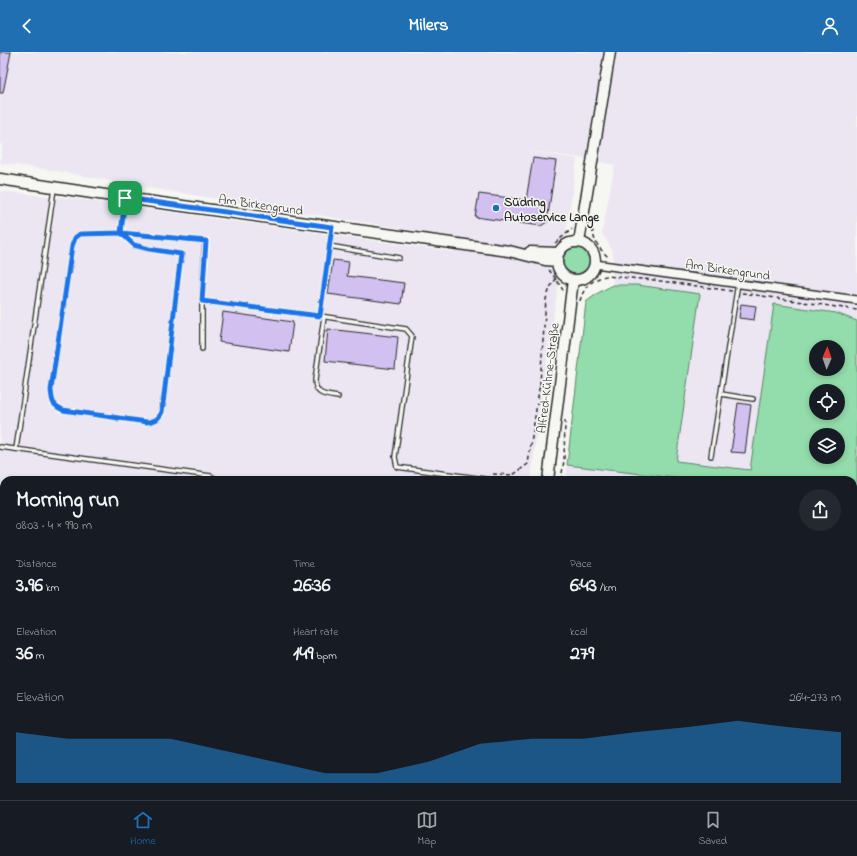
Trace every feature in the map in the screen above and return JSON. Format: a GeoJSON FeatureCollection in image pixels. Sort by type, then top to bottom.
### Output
{"type":"FeatureCollection","features":[{"type":"Feature","properties":{"kind":"street"},"geometry":{"type":"LineString","coordinates":[[579,242],[610,52]]}},
{"type":"Feature","properties":{"kind":"street","name":"Am Birkengrund"},"geometry":{"type":"LineString","coordinates":[[0,179],[518,253],[545,260],[556,253]]}},
{"type":"Feature","properties":{"kind":"street"},"geometry":{"type":"LineString","coordinates":[[579,242],[592,250],[595,264],[594,269],[587,277],[573,280],[564,277],[561,274],[556,253],[567,244],[579,242]]}},
{"type":"Feature","properties":{"kind":"street","name":"Am Birkengrund"},"geometry":{"type":"LineString","coordinates":[[595,264],[857,300]]}},
{"type":"Feature","properties":{"kind":"street","name":"Alfred-Kühne-Straße"},"geometry":{"type":"LineString","coordinates":[[548,476],[573,280]]}},
{"type":"Feature","properties":{"kind":"lane"},"geometry":{"type":"LineString","coordinates":[[16,449],[55,187]]}},
{"type":"Feature","properties":{"kind":"lane"},"geometry":{"type":"LineString","coordinates":[[121,233],[125,198]]}},
{"type":"Feature","properties":{"kind":"lane"},"geometry":{"type":"LineString","coordinates":[[332,227],[315,387],[319,392],[338,397]]}},
{"type":"Feature","properties":{"kind":"lane"},"geometry":{"type":"LineString","coordinates":[[121,233],[134,245],[181,254],[162,412],[159,418],[155,421],[147,422],[63,410],[56,407],[52,400],[51,390],[72,246],[75,238],[80,234],[121,233],[206,241],[202,301],[202,349]]}},
{"type":"Feature","properties":{"kind":"lane"},"geometry":{"type":"LineString","coordinates":[[329,246],[399,258]]}},
{"type":"Feature","properties":{"kind":"lane"},"geometry":{"type":"LineString","coordinates":[[711,456],[738,283]]}},
{"type":"Feature","properties":{"kind":"lane"},"geometry":{"type":"LineString","coordinates":[[202,301],[406,329],[412,336],[394,457],[397,467],[463,476]]}},
{"type":"Feature","properties":{"kind":"lane"},"geometry":{"type":"LineString","coordinates":[[721,394],[753,399]]}},
{"type":"Feature","properties":{"kind":"lane"},"geometry":{"type":"LineString","coordinates":[[0,447],[211,476]]}},
{"type":"Feature","properties":{"kind":"path"},"geometry":{"type":"LineString","coordinates":[[556,253],[563,238],[572,229],[574,230]]}},
{"type":"Feature","properties":{"kind":"path"},"geometry":{"type":"LineString","coordinates":[[592,232],[593,238],[608,256],[608,259]]}},
{"type":"Feature","properties":{"kind":"path"},"geometry":{"type":"LineString","coordinates":[[545,266],[563,290],[565,290]]}},
{"type":"Feature","properties":{"kind":"path"},"geometry":{"type":"LineString","coordinates":[[579,304],[582,293],[587,286],[597,279],[606,276]]}},
{"type":"Feature","properties":{"kind":"path"},"geometry":{"type":"LineString","coordinates":[[493,474],[513,475],[528,464],[540,383],[546,299],[551,286],[556,279]]}},
{"type":"Feature","properties":{"kind":"path"},"geometry":{"type":"LineString","coordinates":[[562,476],[564,460],[565,414]]}},
{"type":"Feature","properties":{"kind":"shaded area"},"geometry":{"type":"Polygon","coordinates":[[[0,52],[857,52],[857,476],[566,476],[586,302],[598,293],[613,285],[613,251],[602,233],[615,165],[581,158],[518,149],[577,159],[539,412],[531,476],[0,476],[0,191],[84,200],[454,252],[456,237],[143,187],[58,171],[0,163],[3,144],[0,144],[0,52]]]}},
{"type":"Feature","properties":{"kind":"green space"},"geometry":{"type":"Polygon","coordinates":[[[576,246],[587,250],[591,261],[587,272],[576,276],[565,272],[561,261],[565,250],[576,246]]]}},
{"type":"Feature","properties":{"kind":"green space"},"geometry":{"type":"Polygon","coordinates":[[[613,285],[637,285],[700,294],[676,461],[750,470],[774,304],[836,313],[857,321],[857,476],[658,476],[567,465],[586,302],[598,293],[613,285]]]}},
{"type":"Feature","properties":{"kind":"building"},"geometry":{"type":"Polygon","coordinates":[[[0,52],[11,52],[3,93],[0,93],[0,52]]]}},
{"type":"Feature","properties":{"kind":"building"},"geometry":{"type":"Polygon","coordinates":[[[533,158],[556,161],[547,222],[541,226],[475,217],[479,194],[526,200],[533,158]]]}},
{"type":"Feature","properties":{"kind":"building"},"geometry":{"type":"Polygon","coordinates":[[[333,260],[349,262],[347,276],[404,283],[401,304],[328,294],[333,260]]]}},
{"type":"Feature","properties":{"kind":"building"},"geometry":{"type":"Polygon","coordinates":[[[741,304],[756,306],[754,320],[739,318],[741,304]]]}},
{"type":"Feature","properties":{"kind":"building"},"geometry":{"type":"Polygon","coordinates":[[[223,312],[293,322],[289,352],[219,342],[223,312]]]}},
{"type":"Feature","properties":{"kind":"building"},"geometry":{"type":"Polygon","coordinates":[[[328,329],[398,337],[395,369],[325,361],[328,329]]]}},
{"type":"Feature","properties":{"kind":"building"},"geometry":{"type":"Polygon","coordinates":[[[738,403],[751,405],[745,453],[731,452],[738,403]]]}},
{"type":"Feature","properties":{"kind":"place","name":"Südring Autoservice Lange"},"geometry":{"type":"Point","coordinates":[496,208]}},
{"type":"Feature","properties":{"kind":"route"},"geometry":{"type":"LineString","coordinates":[[125,198],[121,233],[80,234],[75,238],[72,246],[51,390],[52,400],[56,407],[63,410],[147,422],[155,421],[159,418],[162,412],[181,254],[134,245],[121,233],[206,241],[202,301],[320,316],[332,227],[125,198]]}}]}
